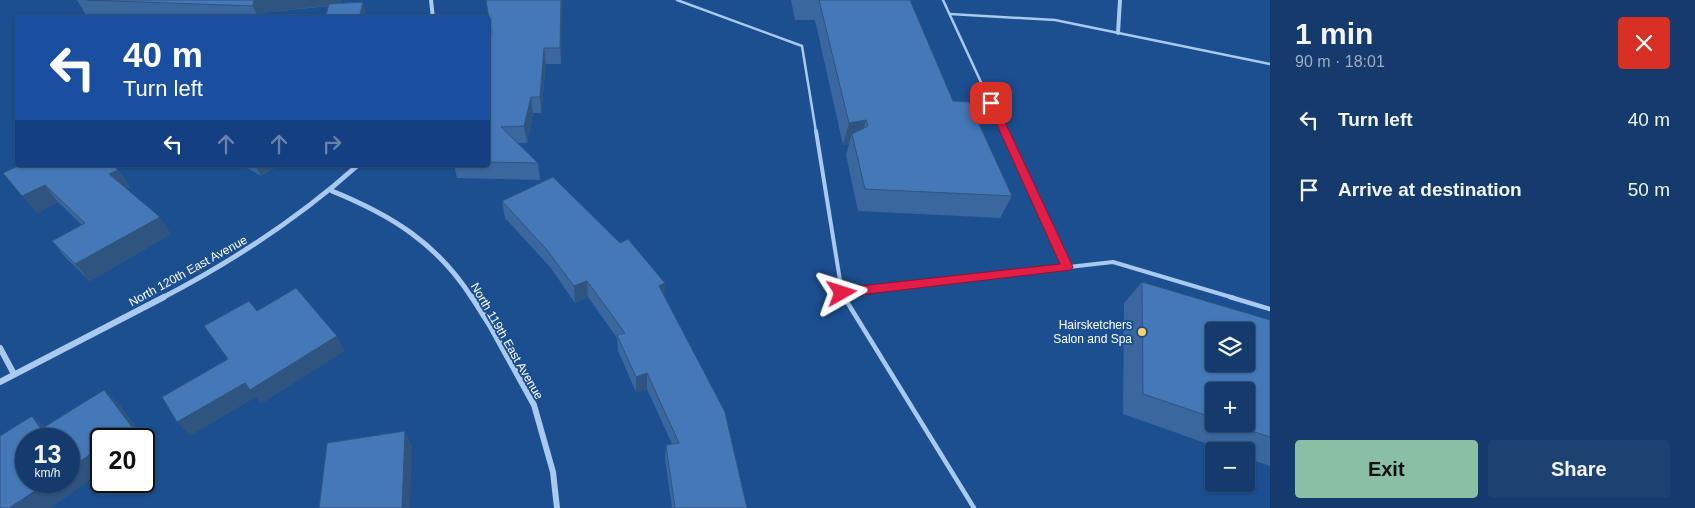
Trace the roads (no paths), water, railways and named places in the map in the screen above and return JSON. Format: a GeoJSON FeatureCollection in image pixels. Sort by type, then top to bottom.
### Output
{"type":"FeatureCollection","features":[{"type":"Feature","properties":{"kind":"street"},"geometry":{"type":"LineString","coordinates":[[432,0],[433,15]]}},
{"type":"Feature","properties":{"kind":"street"},"geometry":{"type":"LineString","coordinates":[[1118,32],[1120,0]]}},
{"type":"Feature","properties":{"kind":"street","name":"North 120th East Avenue"},"geometry":{"type":"LineString","coordinates":[[0,382],[191,283],[240,255],[286,227],[332,191],[356,167]]}},
{"type":"Feature","properties":{"kind":"street","name":"North 119th East Avenue"},"geometry":{"type":"LineString","coordinates":[[332,191],[369,206],[408,230],[437,254],[458,276],[491,327],[534,405],[553,472],[557,508]]}},
{"type":"Feature","properties":{"kind":"street"},"geometry":{"type":"LineString","coordinates":[[0,348],[14,374]]}},
{"type":"Feature","properties":{"kind":"lane"},"geometry":{"type":"LineString","coordinates":[[677,0],[802,46],[842,293],[974,508]]}},
{"type":"Feature","properties":{"kind":"lane"},"geometry":{"type":"LineString","coordinates":[[943,0],[1067,267]]}},
{"type":"Feature","properties":{"kind":"lane"},"geometry":{"type":"LineString","coordinates":[[950,14],[1055,20],[1270,64]]}},
{"type":"Feature","properties":{"kind":"lane"},"geometry":{"type":"LineString","coordinates":[[842,293],[1113,262],[1270,309]]}},
{"type":"Feature","properties":{"kind":"place","name":"Hairsketchers Salon and Spa"},"geometry":{"type":"Point","coordinates":[1142,332]}}]}
